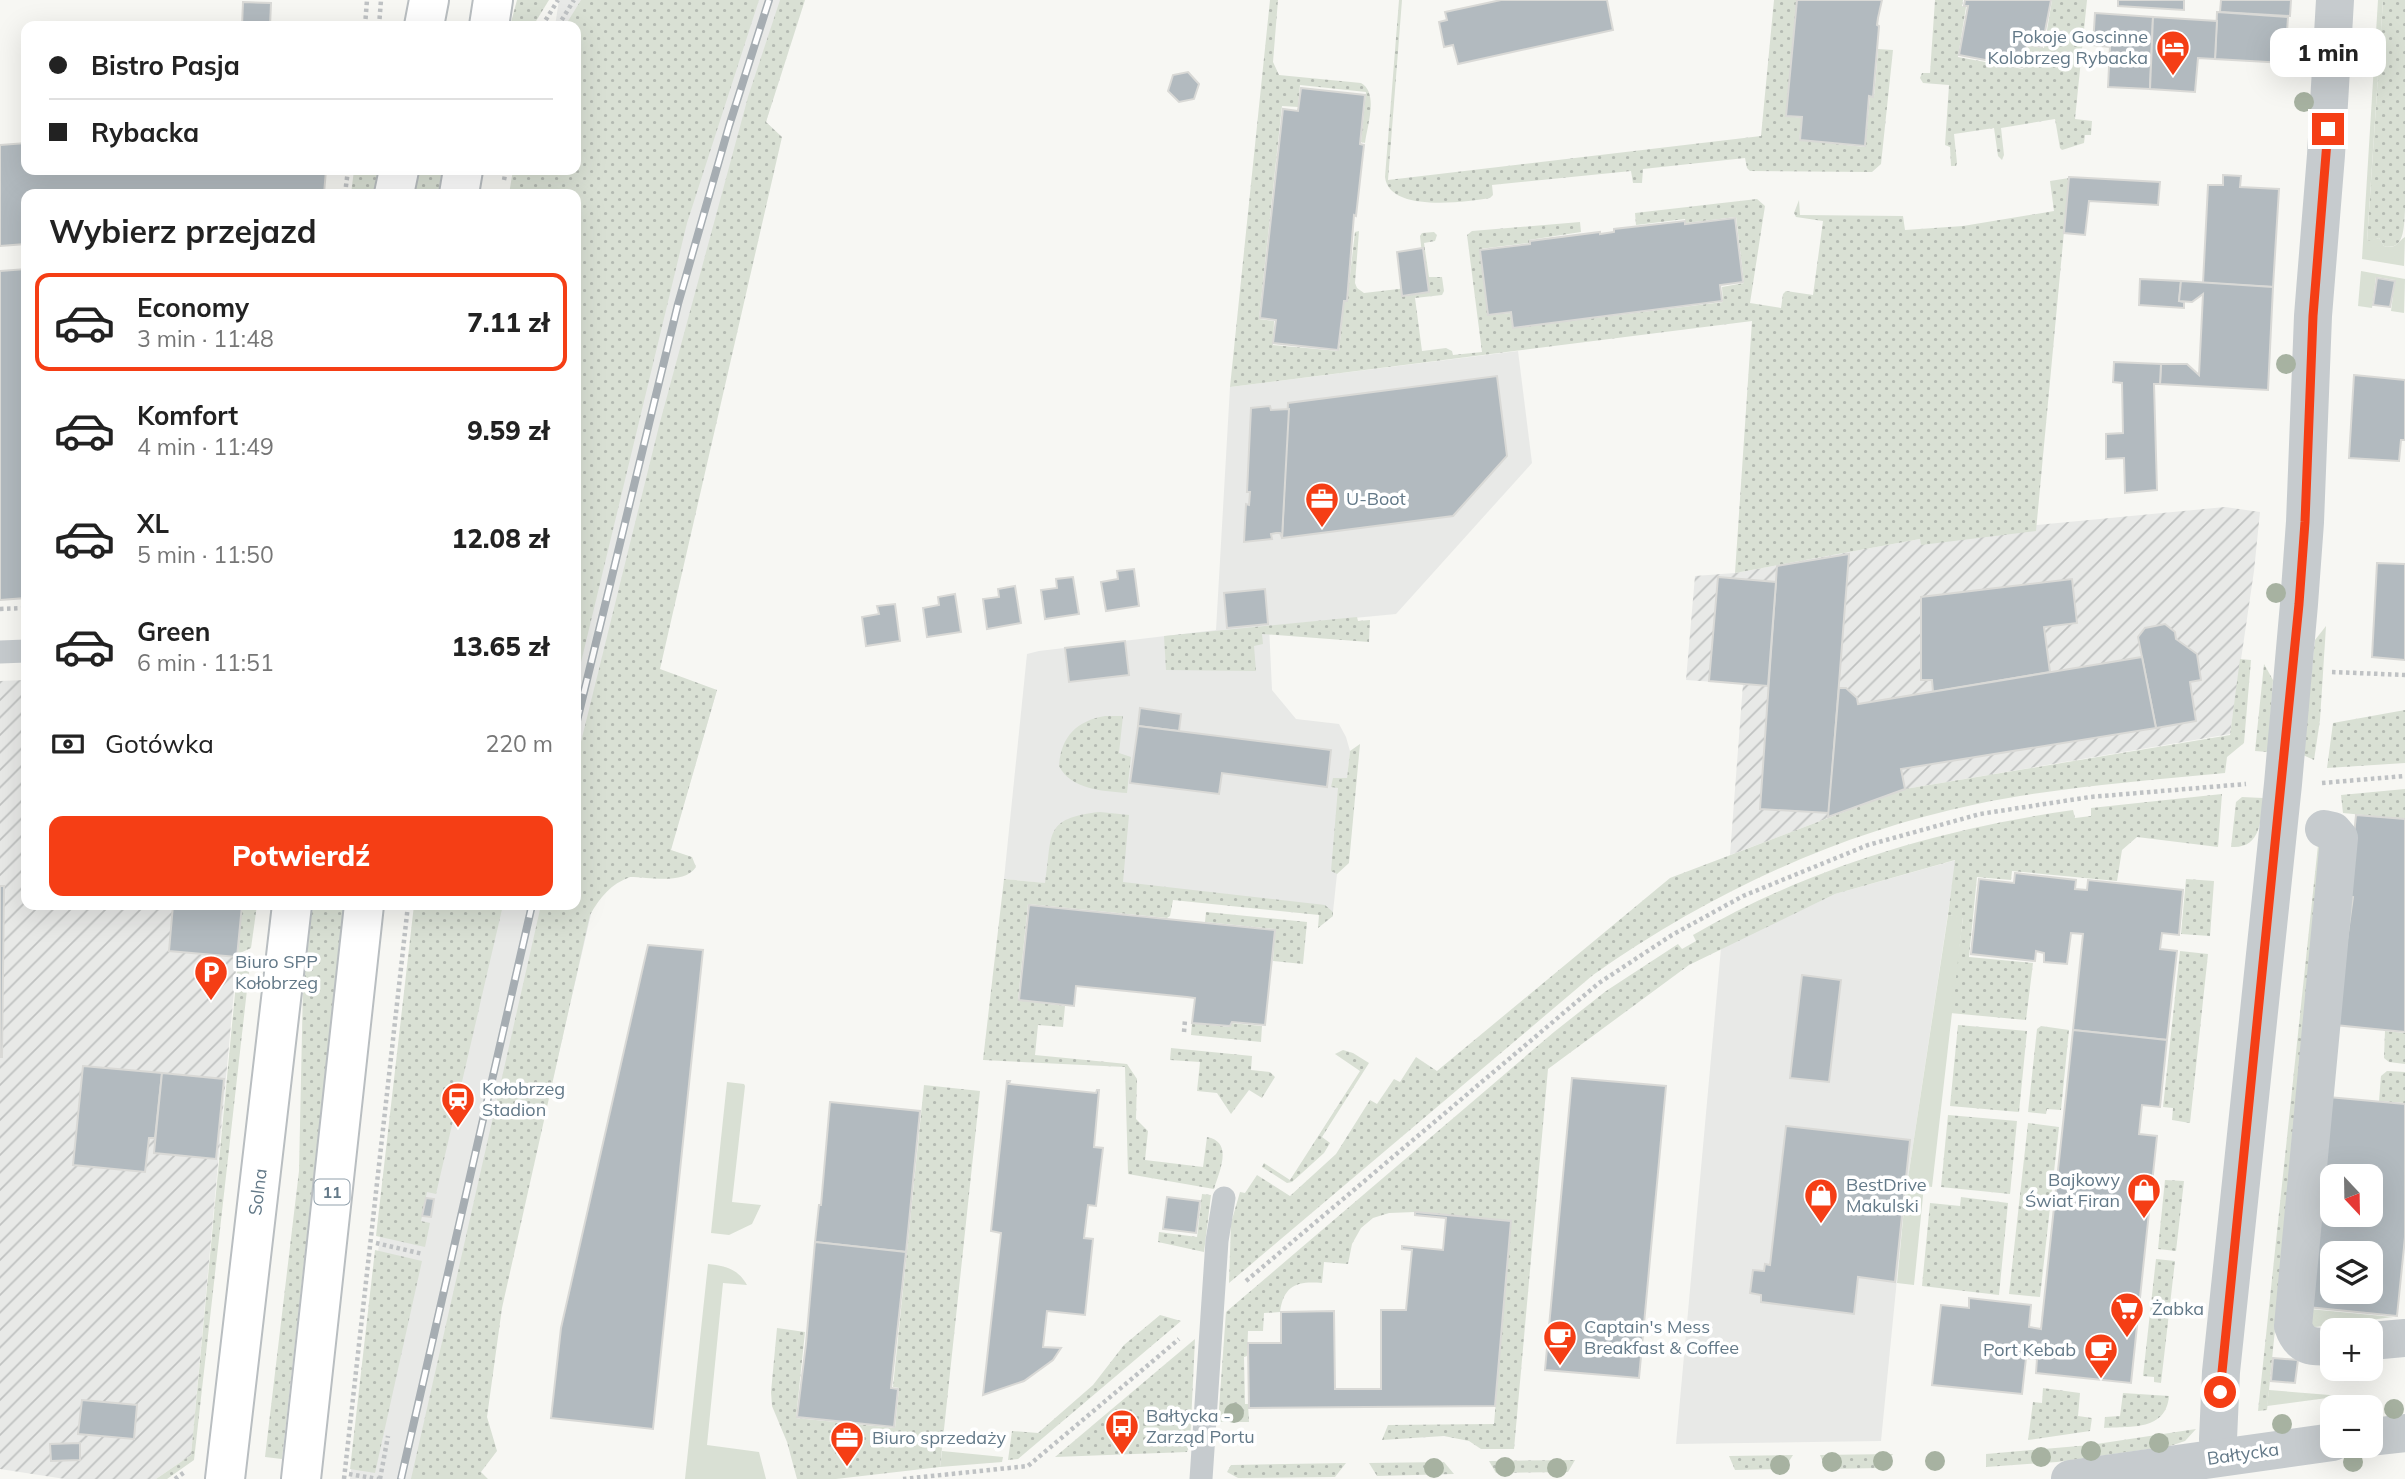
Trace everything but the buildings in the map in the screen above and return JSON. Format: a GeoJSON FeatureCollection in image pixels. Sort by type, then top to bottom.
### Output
{"type":"FeatureCollection","features":[{"type":"Feature","properties":{"kind":"main road"},"geometry":{"type":"LineString","coordinates":[[425,21],[429,0]]}},
{"type":"Feature","properties":{"kind":"main road"},"geometry":{"type":"LineString","coordinates":[[490,21],[493,0]]}},
{"type":"Feature","properties":{"kind":"main road","name":"Solna"},"geometry":{"type":"LineString","coordinates":[[225,1479],[291,910]]}},
{"type":"Feature","properties":{"kind":"main road","name":"11"},"geometry":{"type":"LineString","coordinates":[[301,1479],[364,910]]}},
{"type":"Feature","properties":{"kind":"street"},"geometry":{"type":"LineString","coordinates":[[2220,1457],[2218,1439],[2221,1372],[2299,604],[2313,316],[2335,0]]}},
{"type":"Feature","properties":{"kind":"street"},"geometry":{"type":"LineString","coordinates":[[2320,1347],[2304,1345],[2293,1326],[2339,838],[2333,831],[2324,829]]}},
{"type":"Feature","properties":{"kind":"street"},"geometry":{"type":"LineString","coordinates":[[2383,1340],[2405,1338]]}},
{"type":"Feature","properties":{"kind":"street"},"geometry":{"type":"LineString","coordinates":[[2383,1436],[2405,1433]]}},
{"type":"Feature","properties":{"kind":"street","name":"Bałtycka"},"geometry":{"type":"LineString","coordinates":[[2070,1479],[2320,1444]]}},
{"type":"Feature","properties":{"kind":"lane"},"geometry":{"type":"LineString","coordinates":[[0,652],[21,651]]}},
{"type":"Feature","properties":{"kind":"lane"},"geometry":{"type":"LineString","coordinates":[[1201,1479],[1217,1241],[1224,1198]]}},
{"type":"Feature","properties":{"kind":"path"},"geometry":{"type":"LineString","coordinates":[[365,21],[367,0]]}},
{"type":"Feature","properties":{"kind":"path"},"geometry":{"type":"LineString","coordinates":[[379,21],[380,0]]}},
{"type":"Feature","properties":{"kind":"path"},"geometry":{"type":"LineString","coordinates":[[545,21],[558,0]]}},
{"type":"Feature","properties":{"kind":"path"},"geometry":{"type":"LineString","coordinates":[[561,21],[574,0]]}},
{"type":"Feature","properties":{"kind":"path"},"geometry":{"type":"LineString","coordinates":[[0,609],[21,608]]}},
{"type":"Feature","properties":{"kind":"path"},"geometry":{"type":"LineString","coordinates":[[2330,672],[2405,675]]}},
{"type":"Feature","properties":{"kind":"path"},"geometry":{"type":"LineString","coordinates":[[2318,783],[2405,776]]}},
{"type":"Feature","properties":{"kind":"path"},"geometry":{"type":"LineString","coordinates":[[903,1479],[1028,1466],[1599,983],[1719,908],[1838,856],[1900,835],[1968,817],[2090,797],[2253,784]]}},
{"type":"Feature","properties":{"kind":"path"},"geometry":{"type":"LineString","coordinates":[[344,1479],[407,910]]}},
{"type":"Feature","properties":{"kind":"path"},"geometry":{"type":"LineString","coordinates":[[1184,1032],[1185,1020]]}},
{"type":"Feature","properties":{"kind":"path"},"geometry":{"type":"LineString","coordinates":[[376,1244],[423,1254]]}},
{"type":"Feature","properties":{"kind":"path"},"geometry":{"type":"LineString","coordinates":[[349,1474],[379,1479],[388,1436]]}},
{"type":"Feature","properties":{"kind":"path"},"geometry":{"type":"LineString","coordinates":[[982,1471],[983,1479]]}},
{"type":"Feature","properties":{"kind":"shaded area"},"geometry":{"type":"Polygon","coordinates":[[[517,0],[549,0],[536,21],[511,21],[517,0]]]}},
{"type":"Feature","properties":{"kind":"shaded area"},"geometry":{"type":"Polygon","coordinates":[[[559,0],[802,0],[766,122],[781,138],[643,679],[717,690],[663,876],[600,875],[524,1204],[511,1220],[475,1479],[350,1479],[420,910],[581,910],[581,189],[576,189],[576,175],[581,175],[581,21],[556,21],[559,0]]]}},
{"type":"Feature","properties":{"kind":"shaded area"},"geometry":{"type":"Polygon","coordinates":[[[581,0],[759,0],[687,223],[581,662],[581,189],[510,189],[512,175],[581,175],[581,21],[568,21],[581,0]]]}},
{"type":"Feature","properties":{"kind":"shaded area"},"geometry":{"type":"Polygon","coordinates":[[[780,0],[805,0],[766,122],[782,137],[660,669],[717,690],[671,850],[692,857],[696,867],[691,873],[675,878],[630,877],[623,880],[607,892],[590,915],[502,1308],[487,1417],[497,1451],[481,1472],[488,1479],[411,1479],[540,910],[581,910],[581,742],[659,426],[748,97],[780,0]]]}},
{"type":"Feature","properties":{"kind":"shaded area"},"geometry":{"type":"Polygon","coordinates":[[[1270,0],[1278,0],[1273,62],[1279,75],[1361,83],[1366,88],[1371,102],[1365,143],[1361,142],[1366,92],[1300,85],[1298,107],[1282,106],[1259,319],[1274,321],[1273,345],[1339,351],[1355,232],[1359,231],[1355,283],[1364,293],[1407,288],[1426,291],[1420,236],[1422,233],[1434,232],[1437,235],[1435,241],[1424,243],[1429,277],[1442,277],[1444,291],[1442,295],[1415,298],[1422,351],[1446,348],[1452,351],[1453,355],[1482,352],[1467,235],[1472,231],[1580,222],[1581,232],[1529,240],[1529,243],[1480,249],[1488,315],[1511,313],[1513,328],[1723,302],[1722,287],[1744,283],[1736,217],[1636,225],[1635,213],[1757,199],[1765,206],[1750,303],[1781,308],[1786,291],[1813,295],[1823,221],[1796,217],[1794,213],[1799,200],[1800,215],[1903,216],[1905,230],[1963,226],[2054,211],[2050,181],[2069,178],[2036,531],[1921,545],[1920,539],[1735,573],[1752,321],[1230,387],[1270,0]]]}},
{"type":"Feature","properties":{"kind":"shaded area"},"geometry":{"type":"Polygon","coordinates":[[[1399,0],[1402,0],[1388,180],[1761,136],[1774,0],[1797,0],[1786,116],[1802,118],[1799,140],[1865,147],[1870,97],[1874,97],[1878,49],[1893,50],[1881,164],[1872,172],[1750,171],[1745,158],[1643,169],[1642,183],[1633,183],[1631,171],[1492,185],[1493,195],[1490,198],[1447,203],[1414,201],[1400,196],[1390,188],[1385,177],[1399,0]]]}},
{"type":"Feature","properties":{"kind":"shaded area"},"geometry":{"type":"Polygon","coordinates":[[[1935,0],[1963,0],[1962,6],[1966,7],[1958,57],[2023,69],[2028,46],[2044,48],[2052,0],[2087,0],[2075,119],[2092,121],[2091,135],[2085,135],[2084,143],[2062,150],[2055,119],[2001,128],[2004,155],[2002,160],[1998,156],[1994,128],[1954,134],[1957,163],[1956,166],[1951,166],[1950,147],[1945,145],[1949,85],[1923,83],[1920,78],[1922,73],[1930,73],[1935,0]]]}},
{"type":"Feature","properties":{"kind":"shaded area"},"geometry":{"type":"Polygon","coordinates":[[[2378,0],[2383,0],[2367,241],[2379,238],[2384,246],[2391,247],[2405,237],[2404,266],[2362,259],[2378,0]]]}},
{"type":"Feature","properties":{"kind":"shaded area"},"geometry":{"type":"Polygon","coordinates":[[[2383,0],[2405,0],[2405,216],[2400,241],[2391,247],[2384,246],[2379,238],[2367,242],[2383,0]]]}},
{"type":"Feature","properties":{"kind":"shaded area"},"geometry":{"type":"Polygon","coordinates":[[[353,175],[377,175],[375,189],[352,189],[353,175]]]}},
{"type":"Feature","properties":{"kind":"shaded area"},"geometry":{"type":"Polygon","coordinates":[[[418,175],[441,175],[439,189],[416,189],[418,175]]]}},
{"type":"Feature","properties":{"kind":"shaded area"},"geometry":{"type":"Polygon","coordinates":[[[2361,271],[2405,279],[2404,313],[2391,311],[2395,280],[2376,277],[2372,308],[2358,306],[2361,271]]]}},
{"type":"Feature","properties":{"kind":"shaded area"},"geometry":{"type":"Polygon","coordinates":[[[1518,351],[1532,463],[1396,614],[1269,626],[1272,690],[1296,719],[1339,724],[1350,751],[1333,912],[1004,879],[1027,654],[1216,630],[1230,387],[1518,351]]]}},
{"type":"Feature","properties":{"kind":"shaded area"},"geometry":{"type":"Polygon","coordinates":[[[2225,507],[2260,512],[2230,734],[1905,789],[1730,855],[1743,684],[1686,680],[1695,576],[1735,573],[1920,539],[2225,507]]]}},
{"type":"Feature","properties":{"kind":"shaded area"},"geometry":{"type":"Polygon","coordinates":[[[1357,617],[1358,621],[1370,620],[1369,642],[1262,634],[1263,644],[1254,646],[1256,671],[1166,670],[1164,636],[1357,617]]]}},
{"type":"Feature","properties":{"kind":"shaded area"},"geometry":{"type":"Polygon","coordinates":[[[2326,626],[2320,720],[2314,760],[2303,755],[2315,640],[2326,626]]]}},
{"type":"Feature","properties":{"kind":"shaded area"},"geometry":{"type":"Polygon","coordinates":[[[2240,659],[2251,660],[2244,743],[2227,757],[2225,773],[2039,793],[1925,816],[1825,849],[1729,893],[1637,945],[1593,975],[1229,1283],[1231,1223],[1240,1192],[1245,1193],[1257,1175],[1290,1196],[1336,1154],[1370,1100],[1377,1104],[1394,1079],[1400,1082],[1416,1057],[1437,1071],[1670,878],[1905,789],[2230,735],[2240,659]]]}},
{"type":"Feature","properties":{"kind":"shaded area"},"geometry":{"type":"Polygon","coordinates":[[[2264,664],[2273,680],[2268,752],[2255,751],[2264,664]]]}},
{"type":"Feature","properties":{"kind":"shaded area"},"geometry":{"type":"Polygon","coordinates":[[[21,680],[21,910],[242,910],[191,1455],[156,1479],[65,1479],[0,1469],[0,681],[21,680]]]}},
{"type":"Feature","properties":{"kind":"shaded area"},"geometry":{"type":"Polygon","coordinates":[[[2405,710],[2405,763],[2327,768],[2333,723],[2405,710]]]}},
{"type":"Feature","properties":{"kind":"shaded area"},"geometry":{"type":"Polygon","coordinates":[[[1105,716],[1123,716],[1119,753],[1131,757],[1127,793],[1080,785],[1064,774],[1059,766],[1063,747],[1072,732],[1086,722],[1105,716]]]}},
{"type":"Feature","properties":{"kind":"shaded area"},"geometry":{"type":"Polygon","coordinates":[[[1360,744],[1349,863],[1337,874],[1331,871],[1338,788],[1331,787],[1333,778],[1347,778],[1350,751],[1360,744]]]}},
{"type":"Feature","properties":{"kind":"shaded area"},"geometry":{"type":"Polygon","coordinates":[[[2405,789],[2405,819],[2343,813],[2341,795],[2405,789]]]}},
{"type":"Feature","properties":{"kind":"shaded area"},"geometry":{"type":"Polygon","coordinates":[[[2222,794],[2218,847],[2137,837],[2122,850],[2117,881],[2012,871],[2011,880],[1977,877],[1969,957],[2033,963],[2026,1020],[1950,1013],[1963,918],[1948,915],[1955,860],[1835,894],[1689,965],[1548,1069],[1514,1449],[1481,1449],[1469,1441],[1444,1436],[1382,1440],[1388,1425],[1494,1424],[1511,1221],[1415,1212],[1389,1213],[1373,1218],[1361,1228],[1352,1244],[1348,1264],[1324,1262],[1322,1283],[1305,1283],[1293,1287],[1288,1290],[1280,1312],[1264,1313],[1263,1331],[1248,1331],[1247,1356],[1244,1357],[1245,1404],[1248,1404],[1249,1422],[1218,1422],[1226,1312],[1554,1032],[1606,991],[1678,944],[1682,949],[1696,941],[1693,935],[1783,889],[1877,854],[1925,840],[2073,810],[2075,818],[2091,816],[2091,808],[2222,794]]]}},
{"type":"Feature","properties":{"kind":"shaded area"},"geometry":{"type":"Polygon","coordinates":[[[2242,797],[2263,798],[2260,824],[2258,832],[2248,843],[2231,847],[2236,802],[2242,797]]]}},
{"type":"Feature","properties":{"kind":"shaded area"},"geometry":{"type":"Polygon","coordinates":[[[1100,812],[1129,815],[1123,882],[1325,905],[1333,912],[1333,916],[1318,928],[1319,915],[1173,900],[1170,916],[1167,918],[1028,904],[1018,1000],[1065,1006],[1063,1027],[1038,1025],[1035,1055],[1127,1064],[1137,1079],[1136,1119],[1148,1131],[1145,1160],[1203,1167],[1207,1137],[1215,1140],[1220,1145],[1222,1158],[1214,1189],[1128,1174],[1125,1067],[983,1060],[1004,879],[1045,883],[1051,841],[1059,824],[1081,815],[1100,812]]]}},
{"type":"Feature","properties":{"kind":"shaded area"},"geometry":{"type":"Polygon","coordinates":[[[2318,845],[2323,846],[2267,1410],[2258,1411],[2318,845]]]}},
{"type":"Feature","properties":{"kind":"shaded area"},"geometry":{"type":"Polygon","coordinates":[[[1956,860],[1905,1198],[1881,1441],[1676,1444],[1721,948],[1835,894],[1956,860]]]}},
{"type":"Feature","properties":{"kind":"shaded area"},"geometry":{"type":"Polygon","coordinates":[[[2186,879],[2214,881],[2210,936],[2181,934],[2186,879]]]}},
{"type":"Feature","properties":{"kind":"shaded area"},"geometry":{"type":"Polygon","coordinates":[[[242,910],[256,910],[251,948],[238,954],[242,910]]]}},
{"type":"Feature","properties":{"kind":"shaded area"},"geometry":{"type":"Polygon","coordinates":[[[312,910],[343,910],[282,1459],[265,1457],[299,1171],[303,987],[312,910]]]}},
{"type":"Feature","properties":{"kind":"shaded area"},"geometry":{"type":"Polygon","coordinates":[[[413,910],[502,910],[436,1194],[427,1192],[421,1221],[430,1223],[425,1247],[376,1236],[413,910]]]}},
{"type":"Feature","properties":{"kind":"shaded area"},"geometry":{"type":"Polygon","coordinates":[[[1206,912],[1307,922],[1303,964],[1273,961],[1275,929],[1205,922],[1206,912]]]}},
{"type":"Feature","properties":{"kind":"shaded area"},"geometry":{"type":"Polygon","coordinates":[[[1948,915],[1963,917],[1932,1187],[1924,1186],[1914,1285],[1897,1283],[1905,1198],[1948,915]]]}},
{"type":"Feature","properties":{"kind":"shaded area"},"geometry":{"type":"Polygon","coordinates":[[[2180,951],[2208,954],[2190,1123],[2172,1120],[2173,1108],[2163,1107],[2180,951]]]}},
{"type":"Feature","properties":{"kind":"shaded area"},"geometry":{"type":"Polygon","coordinates":[[[238,962],[249,972],[194,1460],[167,1479],[156,1479],[191,1455],[238,962]]]}},
{"type":"Feature","properties":{"kind":"shaded area"},"geometry":{"type":"Polygon","coordinates":[[[1192,1023],[1230,1027],[1231,1023],[1262,1026],[1261,1042],[1191,1035],[1192,1023]]]}},
{"type":"Feature","properties":{"kind":"shaded area"},"geometry":{"type":"Polygon","coordinates":[[[1958,1025],[2027,1031],[2019,1112],[1950,1106],[1958,1025]]]}},
{"type":"Feature","properties":{"kind":"shaded area"},"geometry":{"type":"Polygon","coordinates":[[[2041,1026],[2069,1030],[2061,1110],[2047,1109],[2046,1114],[2028,1112],[2037,1029],[2041,1026]]]}},
{"type":"Feature","properties":{"kind":"shaded area"},"geometry":{"type":"Polygon","coordinates":[[[2385,1031],[2405,1033],[2405,1064],[2389,1062],[2384,1058],[2385,1031]]]}},
{"type":"Feature","properties":{"kind":"shaded area"},"geometry":{"type":"Polygon","coordinates":[[[1171,1048],[1252,1056],[1251,1070],[1270,1072],[1275,1077],[1262,1098],[1249,1090],[1231,1114],[1217,1093],[1197,1091],[1200,1062],[1170,1060],[1171,1048]]]}},
{"type":"Feature","properties":{"kind":"shaded area"},"geometry":{"type":"Polygon","coordinates":[[[1343,1050],[1369,1063],[1322,1137],[1330,1143],[1324,1153],[1292,1182],[1287,1183],[1262,1167],[1264,1163],[1290,1180],[1360,1071],[1335,1054],[1343,1050]]]}},
{"type":"Feature","properties":{"kind":"shaded area"},"geometry":{"type":"Polygon","coordinates":[[[2387,1071],[2405,1072],[2405,1103],[2379,1101],[2381,1076],[2387,1071]]]}},
{"type":"Feature","properties":{"kind":"shaded area"},"geometry":{"type":"Polygon","coordinates":[[[727,1082],[745,1086],[732,1202],[761,1205],[752,1224],[729,1235],[711,1233],[727,1082]]]}},
{"type":"Feature","properties":{"kind":"shaded area"},"geometry":{"type":"Polygon","coordinates":[[[924,1085],[980,1091],[940,1467],[836,1479],[797,1479],[787,1442],[772,1406],[777,1328],[805,1332],[796,1418],[895,1428],[899,1388],[893,1387],[924,1085]]]}},
{"type":"Feature","properties":{"kind":"shaded area"},"geometry":{"type":"Polygon","coordinates":[[[1948,1115],[2017,1121],[2010,1194],[1941,1187],[1948,1115]]]}},
{"type":"Feature","properties":{"kind":"shaded area"},"geometry":{"type":"Polygon","coordinates":[[[2028,1123],[2059,1127],[2040,1297],[2009,1294],[2028,1123]]]}},
{"type":"Feature","properties":{"kind":"shaded area"},"geometry":{"type":"Polygon","coordinates":[[[2165,1180],[2184,1181],[2176,1251],[2158,1249],[2165,1180]]]}},
{"type":"Feature","properties":{"kind":"shaded area"},"geometry":{"type":"Polygon","coordinates":[[[1202,1194],[1211,1195],[1204,1252],[1158,1242],[1159,1232],[1197,1237],[1202,1194]]]}},
{"type":"Feature","properties":{"kind":"shaded area"},"geometry":{"type":"Polygon","coordinates":[[[1961,1197],[2008,1203],[1999,1295],[1922,1286],[1930,1203],[1960,1206],[1961,1197]]]}},
{"type":"Feature","properties":{"kind":"shaded area"},"geometry":{"type":"Polygon","coordinates":[[[375,1250],[422,1261],[375,1473],[350,1469],[375,1250]]]}},
{"type":"Feature","properties":{"kind":"shaded area"},"geometry":{"type":"Polygon","coordinates":[[[2156,1259],[2175,1261],[2161,1383],[2154,1382],[2154,1377],[2143,1376],[2156,1259]]]}},
{"type":"Feature","properties":{"kind":"shaded area"},"geometry":{"type":"Polygon","coordinates":[[[708,1264],[731,1269],[740,1275],[747,1285],[723,1283],[707,1445],[759,1452],[766,1479],[685,1479],[708,1264]]]}},
{"type":"Feature","properties":{"kind":"shaded area"},"geometry":{"type":"Polygon","coordinates":[[[2309,1309],[2393,1317],[2320,1318],[2320,1326],[2311,1326],[2309,1309]]]}},
{"type":"Feature","properties":{"kind":"shaded area"},"geometry":{"type":"Polygon","coordinates":[[[1160,1315],[1181,1321],[1018,1459],[1008,1460],[1012,1431],[1038,1433],[1093,1385],[1124,1345],[1160,1315]]]}},
{"type":"Feature","properties":{"kind":"shaded area"},"geometry":{"type":"Polygon","coordinates":[[[1195,1339],[1190,1444],[1187,1452],[1055,1457],[1195,1339]]]}},
{"type":"Feature","properties":{"kind":"shaded area"},"geometry":{"type":"Polygon","coordinates":[[[2043,1388],[2080,1393],[2078,1416],[2092,1418],[2090,1431],[2028,1440],[2033,1402],[2042,1403],[2043,1388]]]}},
{"type":"Feature","properties":{"kind":"shaded area"},"geometry":{"type":"Polygon","coordinates":[[[2269,1390],[2330,1395],[2320,1395],[2320,1399],[2267,1406],[2269,1390]]]}},
{"type":"Feature","properties":{"kind":"shaded area"},"geometry":{"type":"Polygon","coordinates":[[[2123,1393],[2169,1396],[2166,1407],[2154,1421],[2136,1426],[2104,1428],[2105,1417],[2120,1416],[2123,1393]]]}},
{"type":"Feature","properties":{"kind":"shaded area"},"geometry":{"type":"Polygon","coordinates":[[[2196,1429],[2185,1441],[2170,1446],[2057,1462],[1986,1467],[1986,1454],[2090,1445],[2196,1429]]]}},
{"type":"Feature","properties":{"kind":"shaded area"},"geometry":{"type":"Polygon","coordinates":[[[942,1451],[1003,1457],[1002,1462],[940,1467],[942,1451]]]}},
{"type":"Feature","properties":{"kind":"shaded area"},"geometry":{"type":"Polygon","coordinates":[[[1893,1454],[1882,1468],[1826,1469],[1820,1455],[1893,1454]]]}},
{"type":"Feature","properties":{"kind":"shaded area"},"geometry":{"type":"Polygon","coordinates":[[[1793,1455],[1784,1469],[1735,1470],[1729,1456],[1793,1455]]]}},
{"type":"Feature","properties":{"kind":"shaded area"},"geometry":{"type":"Polygon","coordinates":[[[1575,1460],[1568,1472],[1496,1473],[1489,1461],[1575,1460]]]}},
{"type":"Feature","properties":{"kind":"shaded area"},"geometry":{"type":"Polygon","coordinates":[[[1444,1462],[1454,1474],[1377,1476],[1369,1463],[1444,1462]]]}},
{"type":"Feature","properties":{"kind":"shaded area"},"geometry":{"type":"Polygon","coordinates":[[[1346,1463],[1335,1477],[1238,1478],[1227,1472],[1231,1465],[1346,1463]]]}},
{"type":"Feature","properties":{"kind":"railway"},"geometry":{"type":"LineString","coordinates":[[581,704],[678,304],[729,126],[769,0]]}},
{"type":"Feature","properties":{"kind":"railway"},"geometry":{"type":"LineString","coordinates":[[401,1479],[531,910]]}},
{"type":"Feature","properties":{"kind":"place","name":"Pokoje Goscinne Kolobrzeg Rybacka"},"geometry":{"type":"Point","coordinates":[2173,77]}},
{"type":"Feature","properties":{"kind":"place","name":"U-Boot"},"geometry":{"type":"Point","coordinates":[1322,529]}},
{"type":"Feature","properties":{"kind":"place","name":"Biuro SPP Kołobrzeg"},"geometry":{"type":"Point","coordinates":[211,1002]}},
{"type":"Feature","properties":{"kind":"place","name":"Kołobrzeg Stadion"},"geometry":{"type":"Point","coordinates":[458,1129]}},
{"type":"Feature","properties":{"kind":"place","name":"Bajkowy Świat Firan"},"geometry":{"type":"Point","coordinates":[2144,1220]}},
{"type":"Feature","properties":{"kind":"place","name":"BestDrive Makulski"},"geometry":{"type":"Point","coordinates":[1821,1225]}},
{"type":"Feature","properties":{"kind":"place","name":"Żabka"},"geometry":{"type":"Point","coordinates":[2127,1339]}},
{"type":"Feature","properties":{"kind":"place","name":"Captain's Mess Breakfast & Coffee"},"geometry":{"type":"Point","coordinates":[1560,1367]}},
{"type":"Feature","properties":{"kind":"place","name":"Port Kebab"},"geometry":{"type":"Point","coordinates":[2101,1380]}},
{"type":"Feature","properties":{"kind":"place","name":"Bałtycka - Zarząd Portu"},"geometry":{"type":"Point","coordinates":[1122,1456]}},
{"type":"Feature","properties":{"kind":"place","name":"Biuro sprzedaży"},"geometry":{"type":"Point","coordinates":[847,1468]}},
{"type":"Feature","properties":{"kind":"route"},"geometry":{"type":"LineString","coordinates":[[2220,1392],[2299,604],[2313,316],[2328,129]]}}]}
